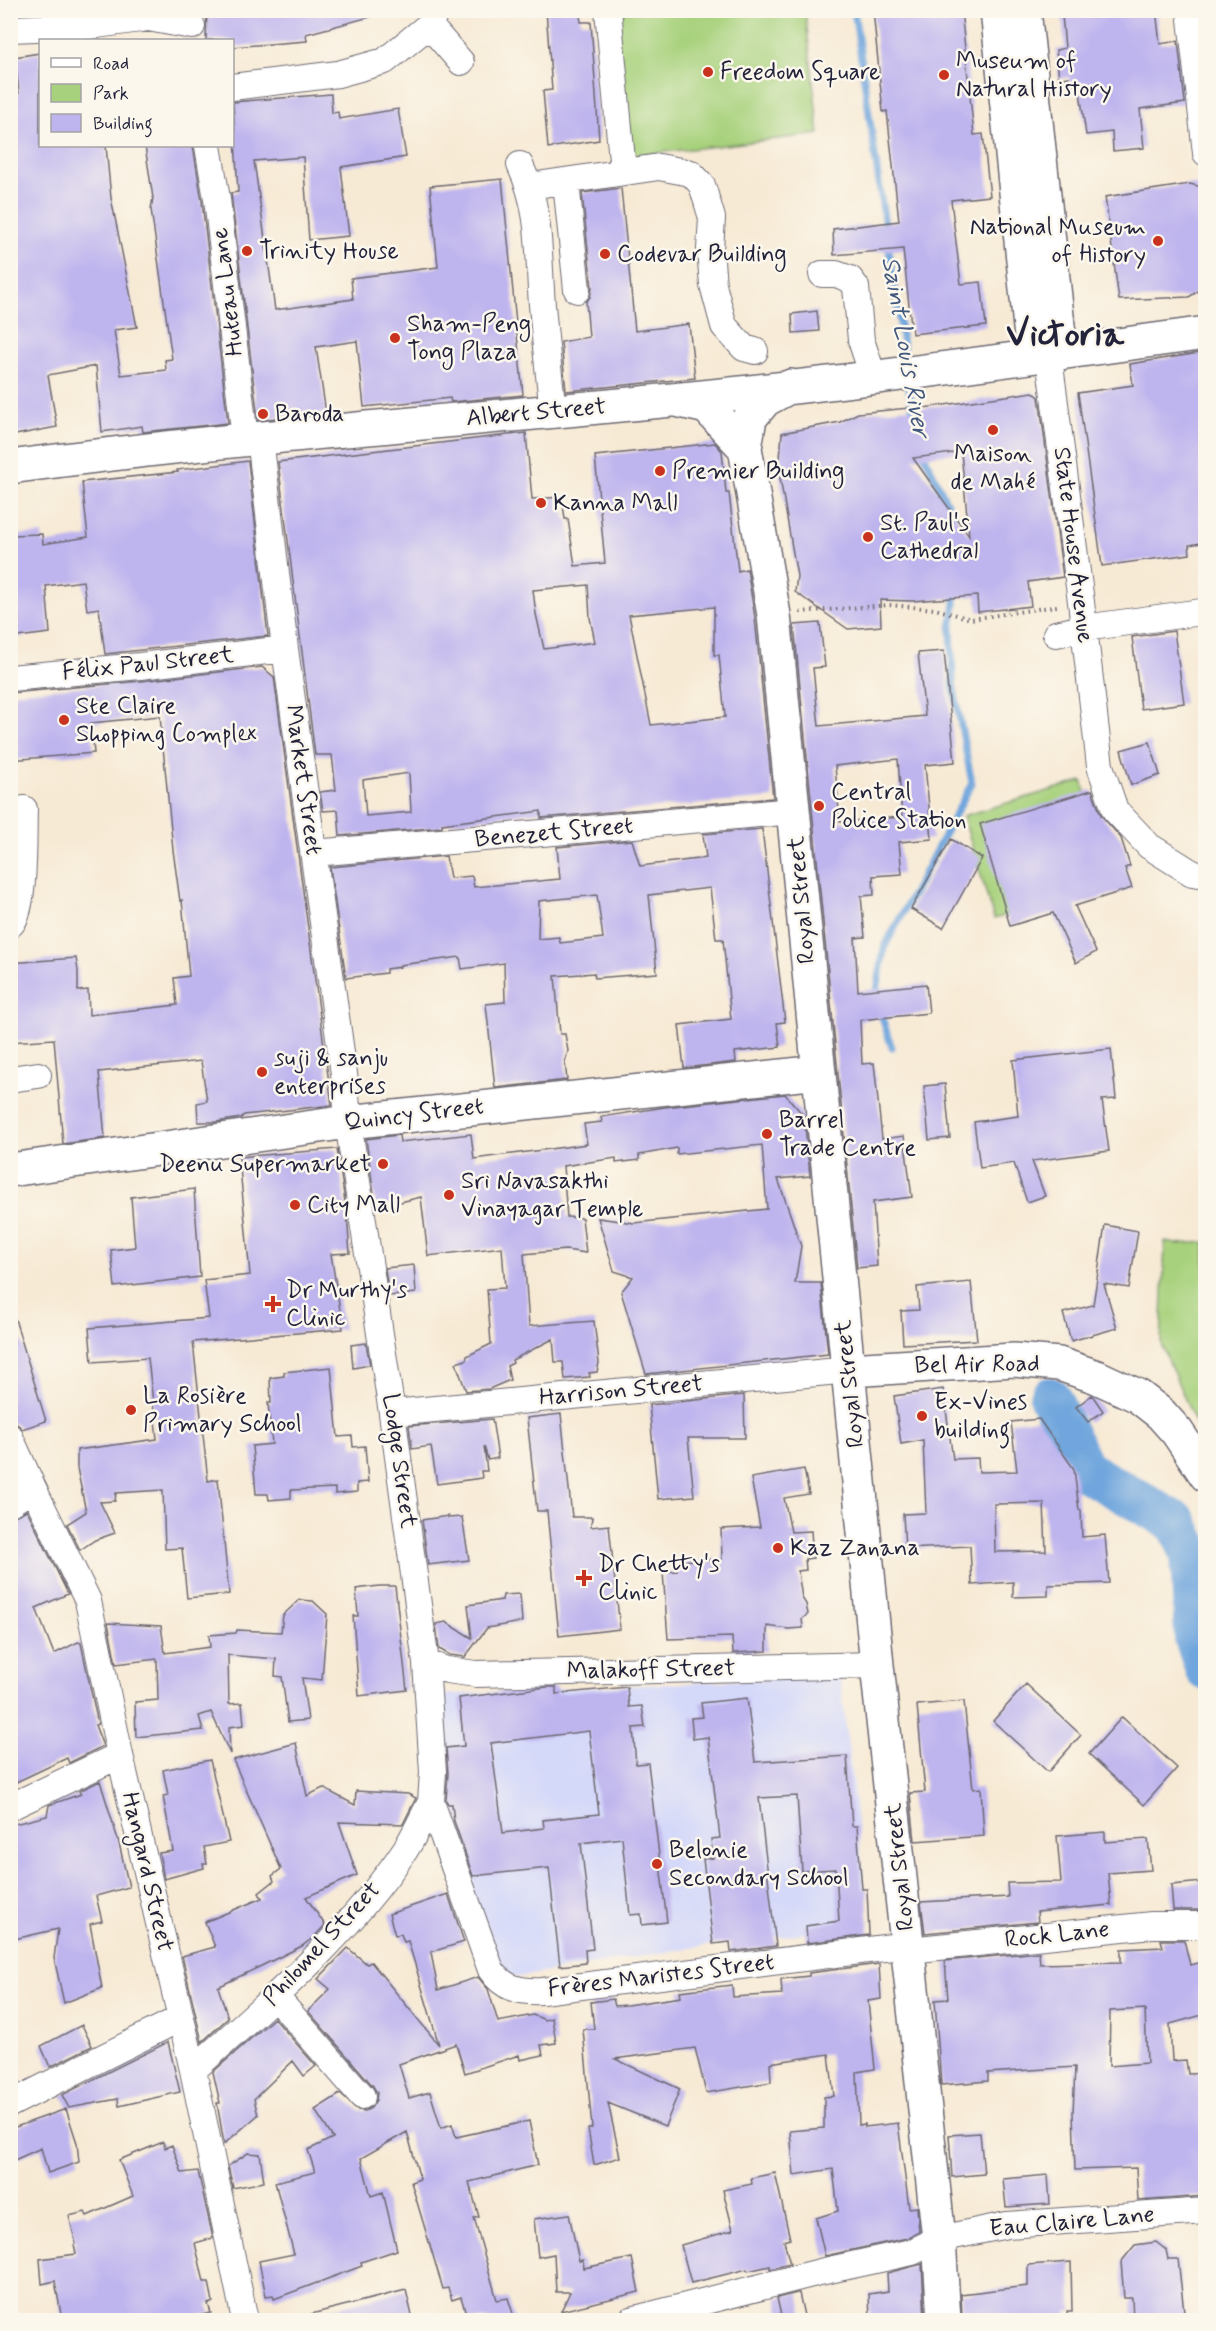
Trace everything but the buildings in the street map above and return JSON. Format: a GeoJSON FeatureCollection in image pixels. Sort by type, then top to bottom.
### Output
{"type":"FeatureCollection","features":[{"type":"Feature","properties":{"kind":"main road"},"geometry":{"type":"LineString","coordinates":[[997,10],[1048,361]]}},
{"type":"Feature","properties":{"kind":"main road"},"geometry":{"type":"LineString","coordinates":[[1024,10],[1048,361]]}},
{"type":"Feature","properties":{"kind":"main road","name":"Albert Street"},"geometry":{"type":"LineString","coordinates":[[10,467],[95,455],[675,400],[894,374],[1048,361],[1206,333]]}},
{"type":"Feature","properties":{"kind":"main road","name":"Royal Street"},"geometry":{"type":"LineString","coordinates":[[791,386],[765,400],[750,418],[745,448],[774,615],[877,1665],[939,2239],[945,2320]]}},
{"type":"Feature","properties":{"kind":"main road"},"geometry":{"type":"LineString","coordinates":[[675,400],[707,406],[745,448]]}},
{"type":"Feature","properties":{"kind":"main road","name":"Quincy Street"},"geometry":{"type":"LineString","coordinates":[[10,1170],[348,1122],[819,1072]]}},
{"type":"Feature","properties":{"kind":"main road","name":"Bel Air Road"},"geometry":{"type":"LineString","coordinates":[[849,1370],[1014,1360],[1059,1364],[1097,1377],[1138,1396],[1161,1414],[1177,1432],[1206,1475]]}},
{"type":"Feature","properties":{"kind":"street"},"geometry":{"type":"LineString","coordinates":[[608,10],[623,171]]}},
{"type":"Feature","properties":{"kind":"street"},"geometry":{"type":"LineString","coordinates":[[1190,10],[1206,153]]}},
{"type":"Feature","properties":{"kind":"street"},"geometry":{"type":"LineString","coordinates":[[10,29],[89,26],[148,18],[194,26]]}},
{"type":"Feature","properties":{"kind":"street"},"geometry":{"type":"LineString","coordinates":[[234,87],[338,74],[385,61],[433,18],[460,62]]}},
{"type":"Feature","properties":{"kind":"street","name":"Huteau Lane"},"geometry":{"type":"LineString","coordinates":[[208,147],[253,439]]}},
{"type":"Feature","properties":{"kind":"street"},"geometry":{"type":"LineString","coordinates":[[553,411],[542,304],[538,223],[525,176],[566,182],[659,167],[691,172],[702,185],[711,218],[710,249],[713,285],[724,326],[744,348],[755,351]]}},
{"type":"Feature","properties":{"kind":"street"},"geometry":{"type":"LineString","coordinates":[[566,182],[577,290]]}},
{"type":"Feature","properties":{"kind":"street"},"geometry":{"type":"LineString","coordinates":[[822,274],[836,274],[850,279],[856,287],[861,340],[894,374]]}},
{"type":"Feature","properties":{"kind":"street","name":"State House Avenue"},"geometry":{"type":"LineString","coordinates":[[1048,361],[1081,602],[1100,766],[1115,810],[1149,846],[1192,873],[1206,875]]}},
{"type":"Feature","properties":{"kind":"street","name":"Market Street"},"geometry":{"type":"LineString","coordinates":[[253,439],[314,854],[345,1081],[348,1122]]}},
{"type":"Feature","properties":{"kind":"street"},"geometry":{"type":"LineString","coordinates":[[1056,634],[1202,612]]}},
{"type":"Feature","properties":{"kind":"street","name":"Félix Paul Street"},"geometry":{"type":"LineString","coordinates":[[10,678],[285,649]]}},
{"type":"Feature","properties":{"kind":"street"},"geometry":{"type":"LineString","coordinates":[[10,925],[16,920],[21,900],[24,810]]}},
{"type":"Feature","properties":{"kind":"street","name":"Benezet Street"},"geometry":{"type":"LineString","coordinates":[[314,854],[794,811]]}},
{"type":"Feature","properties":{"kind":"street"},"geometry":{"type":"LineString","coordinates":[[10,1079],[38,1075]]}},
{"type":"Feature","properties":{"kind":"street","name":"Lodge Street"},"geometry":{"type":"LineString","coordinates":[[348,1122],[392,1413],[426,1663],[433,1772],[431,1802]]}},
{"type":"Feature","properties":{"kind":"street","name":"Harrison Street"},"geometry":{"type":"LineString","coordinates":[[392,1413],[849,1370]]}},
{"type":"Feature","properties":{"kind":"street","name":"Hangard Street"},"geometry":{"type":"LineString","coordinates":[[10,1437],[88,1601],[120,1755],[193,2070],[244,2320]]}},
{"type":"Feature","properties":{"kind":"street"},"geometry":{"type":"LineString","coordinates":[[10,1503],[33,1488]]}},
{"type":"Feature","properties":{"kind":"street","name":"Malakoff Street"},"geometry":{"type":"LineString","coordinates":[[426,1663],[447,1670],[476,1674],[877,1665]]}},
{"type":"Feature","properties":{"kind":"street"},"geometry":{"type":"LineString","coordinates":[[10,1807],[120,1755]]}},
{"type":"Feature","properties":{"kind":"street","name":"Frères Maristes Street"},"geometry":{"type":"LineString","coordinates":[[431,1802],[491,1970],[498,1980],[509,1987],[528,1992],[542,1991],[908,1948]]}},
{"type":"Feature","properties":{"kind":"street","name":"Philomel Street"},"geometry":{"type":"LineString","coordinates":[[193,2070],[275,1996],[357,1913],[405,1850],[431,1802]]}},
{"type":"Feature","properties":{"kind":"street","name":"Rock Lane"},"geometry":{"type":"LineString","coordinates":[[908,1948],[1152,1925],[1206,1925]]}},
{"type":"Feature","properties":{"kind":"street"},"geometry":{"type":"LineString","coordinates":[[275,1996],[362,2096]]}},
{"type":"Feature","properties":{"kind":"street"},"geometry":{"type":"LineString","coordinates":[[10,2104],[181,2018]]}},
{"type":"Feature","properties":{"kind":"street","name":"Eau Claire Lane"},"geometry":{"type":"LineString","coordinates":[[631,2320],[820,2272],[912,2252],[939,2239],[1007,2225],[1206,2211]]}},
{"type":"Feature","properties":{"kind":"path"},"geometry":{"type":"LineString","coordinates":[[774,615],[889,605],[935,609],[971,619],[1081,602]]}},
{"type":"Feature","properties":{"kind":"shaded area","name":"Belonie Secondary School"},"geometry":{"type":"Polygon","coordinates":[[[840,1676],[869,1925],[689,1948],[495,1981],[431,1802],[435,1695],[840,1676]]]}},
{"type":"Feature","properties":{"kind":"green space","name":"Freedom Square"},"geometry":{"type":"Polygon","coordinates":[[[597,11],[805,11],[819,134],[614,158],[597,11]]]}},
{"type":"Feature","properties":{"kind":"green space"},"geometry":{"type":"Polygon","coordinates":[[[1082,781],[1113,884],[994,919],[963,816],[1082,781]]]}},
{"type":"Feature","properties":{"kind":"green space"},"geometry":{"type":"Polygon","coordinates":[[[1165,1241],[1175,1244],[1205,1242],[1205,1445],[1161,1344],[1165,1241]]]}},
{"type":"Feature","properties":{"kind":"waterway","name":"Saint Louis River"},"geometry":{"type":"LineString","coordinates":[[854,10],[886,232]]}},
{"type":"Feature","properties":{"kind":"waterway","name":"Saint Louis River"},"geometry":{"type":"LineString","coordinates":[[888,243],[906,366]]}},
{"type":"Feature","properties":{"kind":"waterway","name":"Saint Louis River"},"geometry":{"type":"LineString","coordinates":[[908,383],[914,416]]}},
{"type":"Feature","properties":{"kind":"waterway","name":"Saint Louis River"},"geometry":{"type":"LineString","coordinates":[[922,450],[953,516]]}},
{"type":"Feature","properties":{"kind":"waterway","name":"Saint Louis River"},"geometry":{"type":"LineString","coordinates":[[876,997],[884,948],[972,783],[953,684],[951,628],[955,590]]}},
{"type":"Feature","properties":{"kind":"waterway","name":"Saint Louis River"},"geometry":{"type":"LineString","coordinates":[[880,1011],[892,1048]]}},
{"type":"Feature","properties":{"kind":"waterway","name":"Saint Louis River"},"geometry":{"type":"LineString","coordinates":[[1050,1398],[1084,1470],[1177,1523],[1191,1553],[1195,1638],[1206,1670]]}},
{"type":"Feature","properties":{"kind":"place","name":"Freedom Square"},"geometry":{"type":"Point","coordinates":[708,72]}},
{"type":"Feature","properties":{"kind":"place","name":"Museum of Natural History"},"geometry":{"type":"Point","coordinates":[944,75]}},
{"type":"Feature","properties":{"kind":"place","name":"National Museum of History"},"geometry":{"type":"Point","coordinates":[1158,241]}},
{"type":"Feature","properties":{"kind":"place","name":"Trinity House"},"geometry":{"type":"Point","coordinates":[247,251]}},
{"type":"Feature","properties":{"kind":"place","name":"Codevar Building"},"geometry":{"type":"Point","coordinates":[605,254]}},
{"type":"Feature","properties":{"kind":"place","name":"Sham-Peng Tong Plaza"},"geometry":{"type":"Point","coordinates":[395,338]}},
{"type":"Feature","properties":{"kind":"place","name":"Baroda"},"geometry":{"type":"Point","coordinates":[263,414]}},
{"type":"Feature","properties":{"kind":"place","name":"Maison de Mahé"},"geometry":{"type":"Point","coordinates":[993,430]}},
{"type":"Feature","properties":{"kind":"place","name":"Premier Building"},"geometry":{"type":"Point","coordinates":[660,471]}},
{"type":"Feature","properties":{"kind":"place","name":"Kanna Mall"},"geometry":{"type":"Point","coordinates":[541,503]}},
{"type":"Feature","properties":{"kind":"place","name":"St. Paul's Cathedral"},"geometry":{"type":"Point","coordinates":[868,537]}},
{"type":"Feature","properties":{"kind":"place","name":"Ste Claire Shopping Complex"},"geometry":{"type":"Point","coordinates":[64,720]}},
{"type":"Feature","properties":{"kind":"place","name":"Central Police Station"},"geometry":{"type":"Point","coordinates":[819,806]}},
{"type":"Feature","properties":{"kind":"place","name":"suji & sanju enterprises"},"geometry":{"type":"Point","coordinates":[262,1072]}},
{"type":"Feature","properties":{"kind":"place","name":"Barrel Trade Centre"},"geometry":{"type":"Point","coordinates":[767,1134]}},
{"type":"Feature","properties":{"kind":"place","name":"Deenu Supermarket"},"geometry":{"type":"Point","coordinates":[383,1164]}},
{"type":"Feature","properties":{"kind":"place","name":"Sri Navasakthi Vinayagar Temple"},"geometry":{"type":"Point","coordinates":[449,1195]}},
{"type":"Feature","properties":{"kind":"place","name":"City Mall"},"geometry":{"type":"Point","coordinates":[295,1205]}},
{"type":"Feature","properties":{"kind":"place","name":"Dr Murthy's Clinic"},"geometry":{"type":"Point","coordinates":[273,1304]}},
{"type":"Feature","properties":{"kind":"place","name":"La Rosière Primary School"},"geometry":{"type":"Point","coordinates":[131,1410]}},
{"type":"Feature","properties":{"kind":"place","name":"Ex-Vines building"},"geometry":{"type":"Point","coordinates":[922,1416]}},
{"type":"Feature","properties":{"kind":"place","name":"Kaz Zanana"},"geometry":{"type":"Point","coordinates":[778,1548]}},
{"type":"Feature","properties":{"kind":"place","name":"Dr Chetty's Clinic"},"geometry":{"type":"Point","coordinates":[584,1578]}},
{"type":"Feature","properties":{"kind":"place","name":"Belonie Secondary School"},"geometry":{"type":"Point","coordinates":[657,1864]}},
{"type":"Feature","properties":{"kind":"district","name":"Victoria"},"geometry":{"type":"Point","coordinates":[1065,335]}}]}
